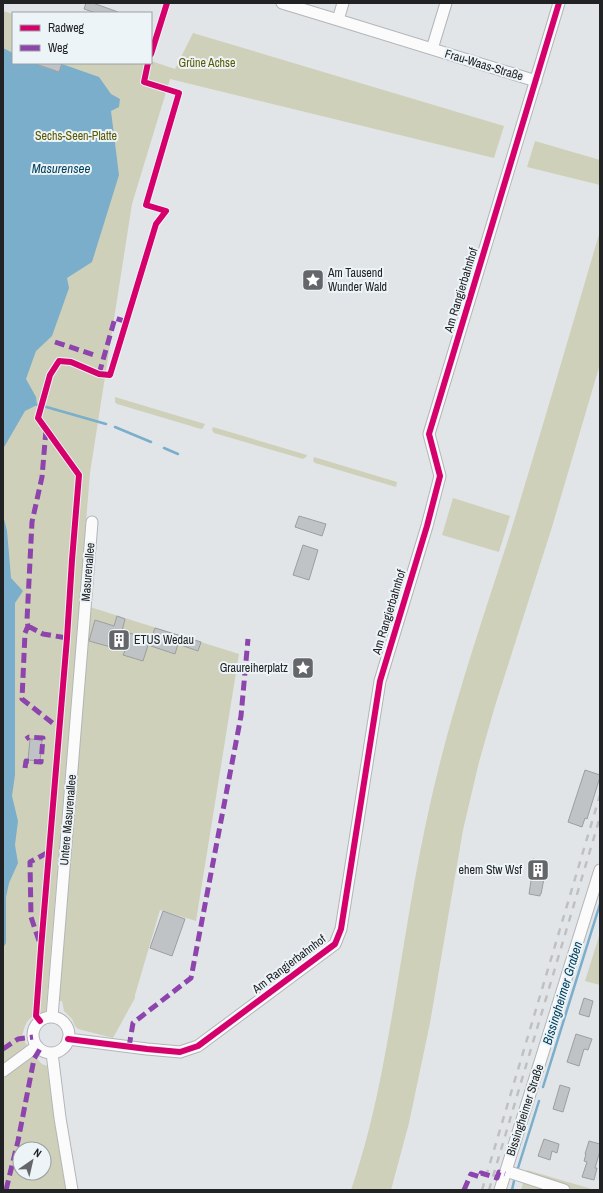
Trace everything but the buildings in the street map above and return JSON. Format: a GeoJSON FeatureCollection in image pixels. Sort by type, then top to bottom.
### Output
{"type":"FeatureCollection","features":[{"type":"Feature","properties":{"kind":"street","name":"Frau-Waas-Straße"},"geometry":{"type":"LineString","coordinates":[[282,3],[536,81]]}},
{"type":"Feature","properties":{"kind":"street"},"geometry":{"type":"LineString","coordinates":[[338,20],[343,3]]}},
{"type":"Feature","properties":{"kind":"street","name":"Frau-Waas-Straße"},"geometry":{"type":"LineString","coordinates":[[432,50],[446,3]]}},
{"type":"Feature","properties":{"kind":"street","name":"Am Rangierbahnhof"},"geometry":{"type":"LineString","coordinates":[[68,1038],[180,1052],[198,1046],[335,944],[342,929],[380,681],[427,526],[440,476],[429,434],[559,3]]}},
{"type":"Feature","properties":{"kind":"street","name":"Masurenallee"},"geometry":{"type":"LineString","coordinates":[[84,623],[92,522]]}},
{"type":"Feature","properties":{"kind":"street","name":"Untere Masurenallee"},"geometry":{"type":"LineString","coordinates":[[52,1017],[84,623]]}},
{"type":"Feature","properties":{"kind":"street","name":"Bissingheimer Straße"},"geometry":{"type":"LineString","coordinates":[[500,1190],[600,870]]}},
{"type":"Feature","properties":{"kind":"street"},"geometry":{"type":"LineString","coordinates":[[45,1018],[57,1018],[65,1024],[68,1038],[66,1044],[58,1051],[52,1053],[46,1052],[37,1046],[33,1037],[34,1028],[45,1018]]}},
{"type":"Feature","properties":{"kind":"street"},"geometry":{"type":"LineString","coordinates":[[3,1071],[37,1046]]}},
{"type":"Feature","properties":{"kind":"street"},"geometry":{"type":"LineString","coordinates":[[52,1053],[60,1118],[72,1190]]}},
{"type":"Feature","properties":{"kind":"street"},"geometry":{"type":"LineString","coordinates":[[506,1171],[564,1190]]}},
{"type":"Feature","properties":{"kind":"green space","name":"Sechs-Seen-Platte"},"geometry":{"type":"Polygon","coordinates":[[[3,11],[12,14],[12,64],[152,64],[152,61],[175,69],[193,33],[504,126],[494,158],[170,79],[132,204],[90,473],[46,1011],[32,1017],[27,1022],[22,1037],[27,1045],[26,1048],[42,1064],[47,1066],[66,1190],[3,1190],[3,11]]]}},
{"type":"Feature","properties":{"kind":"green space"},"geometry":{"type":"Polygon","coordinates":[[[535,141],[600,160],[600,185],[527,167],[535,141]]]}},
{"type":"Feature","properties":{"kind":"green space"},"geometry":{"type":"Polygon","coordinates":[[[600,231],[600,364],[552,527],[495,706],[479,762],[463,830],[430,1023],[409,1123],[391,1190],[351,1190],[365,1144],[380,1081],[417,866],[439,767],[457,701],[521,499],[600,231]]]}},
{"type":"Feature","properties":{"kind":"green space"},"geometry":{"type":"Polygon","coordinates":[[[115,397],[205,424],[201,429],[117,404],[115,402],[115,397]]]}},
{"type":"Feature","properties":{"kind":"green space"},"geometry":{"type":"Polygon","coordinates":[[[213,427],[307,455],[303,459],[214,433],[212,430],[213,427]]]}},
{"type":"Feature","properties":{"kind":"green space"},"geometry":{"type":"Polygon","coordinates":[[[314,457],[397,482],[396,487],[315,463],[313,461],[314,457]]]}},
{"type":"Feature","properties":{"kind":"green space"},"geometry":{"type":"Polygon","coordinates":[[[453,498],[510,516],[499,552],[442,535],[453,498]]]}},
{"type":"Feature","properties":{"kind":"green space"},"geometry":{"type":"Polygon","coordinates":[[[90,607],[239,654],[196,921],[160,910],[135,998],[113,1038],[78,1029],[72,1019],[64,1011],[62,1001],[58,1001],[90,607]]]}},
{"type":"Feature","properties":{"kind":"green space"},"geometry":{"type":"Polygon","coordinates":[[[600,933],[600,985],[585,981],[600,933]]]}},
{"type":"Feature","properties":{"kind":"green space"},"geometry":{"type":"Polygon","coordinates":[[[527,1170],[595,1190],[521,1190],[527,1170]]]}},
{"type":"Feature","properties":{"kind":"water","name":"Masurensee"},"geometry":{"type":"Polygon","coordinates":[[[3,48],[12,52],[12,64],[41,64],[40,66],[59,72],[62,64],[99,77],[111,94],[120,99],[119,107],[111,111],[119,175],[92,262],[67,278],[69,288],[52,336],[36,351],[26,379],[36,397],[37,405],[25,411],[3,449],[3,48]]]}},
{"type":"Feature","properties":{"kind":"water"},"geometry":{"type":"Polygon","coordinates":[[[3,515],[7,531],[11,578],[23,591],[15,603],[15,775],[12,796],[18,821],[15,845],[18,863],[9,883],[6,897],[6,943],[3,948],[3,515]]]}},
{"type":"Feature","properties":{"kind":"waterway"},"geometry":{"type":"LineString","coordinates":[[43,406],[106,424]]}},
{"type":"Feature","properties":{"kind":"waterway"},"geometry":{"type":"LineString","coordinates":[[115,427],[151,442]]}},
{"type":"Feature","properties":{"kind":"waterway"},"geometry":{"type":"LineString","coordinates":[[164,448],[178,454]]}},
{"type":"Feature","properties":{"kind":"waterway","name":"Bissingheimer Graben"},"geometry":{"type":"LineString","coordinates":[[543,1087],[600,904]]}},
{"type":"Feature","properties":{"kind":"waterway","name":"Bissingheimer Graben"},"geometry":{"type":"LineString","coordinates":[[518,1168],[539,1101]]}},
{"type":"Feature","properties":{"kind":"waterway","name":"Bissingheimer Graben"},"geometry":{"type":"LineString","coordinates":[[512,1190],[514,1181]]}},
{"type":"Feature","properties":{"kind":"railway"},"geometry":{"type":"LineString","coordinates":[[482,1190],[600,795]]}},
{"type":"Feature","properties":{"kind":"railway"},"geometry":{"type":"LineString","coordinates":[[489,1190],[600,817]]}},
{"type":"Feature","properties":{"kind":"marked path"},"geometry":{"type":"LineString","coordinates":[[99,374],[115,318],[127,322]]}},
{"type":"Feature","properties":{"kind":"marked path"},"geometry":{"type":"LineString","coordinates":[[55,342],[94,355]]}},
{"type":"Feature","properties":{"kind":"marked path"},"geometry":{"type":"LineString","coordinates":[[46,430],[42,477],[32,522],[27,620],[28,626],[25,633],[22,699],[55,725],[60,726]]}},
{"type":"Feature","properties":{"kind":"marked path"},"geometry":{"type":"LineString","coordinates":[[28,626],[43,634],[67,638]]}},
{"type":"Feature","properties":{"kind":"marked path"},"geometry":{"type":"LineString","coordinates":[[129,1047],[133,1023],[191,978],[241,716],[248,639]]}},
{"type":"Feature","properties":{"kind":"marked path"},"geometry":{"type":"LineString","coordinates":[[25,768],[26,761],[41,762],[43,738],[29,737],[26,739]]}},
{"type":"Feature","properties":{"kind":"marked path"},"geometry":{"type":"LineString","coordinates":[[39,941],[31,917],[30,862],[49,852]]}},
{"type":"Feature","properties":{"kind":"marked path"},"geometry":{"type":"LineString","coordinates":[[3,1049],[18,1039],[33,1037]]}},
{"type":"Feature","properties":{"kind":"marked path"},"geometry":{"type":"LineString","coordinates":[[6,1190],[18,1141],[34,1059],[40,1049]]}},
{"type":"Feature","properties":{"kind":"marked path"},"geometry":{"type":"LineString","coordinates":[[464,1190],[471,1174],[480,1177],[481,1173],[497,1178],[499,1172],[505,1174]]}},
{"type":"Feature","properties":{"kind":"cycle path"},"geometry":{"type":"LineString","coordinates":[[152,51],[167,3]]}},
{"type":"Feature","properties":{"kind":"cycle path"},"geometry":{"type":"LineString","coordinates":[[68,1039],[180,1052],[198,1046],[335,944],[341,929],[380,681],[427,526],[440,476],[429,434],[559,3]]}},
{"type":"Feature","properties":{"kind":"cycle path"},"geometry":{"type":"LineString","coordinates":[[40,1021],[36,1016],[79,475],[38,418],[50,375],[59,361],[71,362],[99,374],[110,375],[156,224],[166,211],[146,205],[179,93],[144,82],[148,64]]}},
{"type":"Feature","properties":{"kind":"place","name":"Am Tausend Wunder Wald"},"geometry":{"type":"Point","coordinates":[313,280]}},
{"type":"Feature","properties":{"kind":"place","name":"ETUS Wedau"},"geometry":{"type":"Point","coordinates":[119,640]}},
{"type":"Feature","properties":{"kind":"place","name":"Graureiherplatz"},"geometry":{"type":"Point","coordinates":[303,668]}},
{"type":"Feature","properties":{"kind":"place","name":"ehem Stw Wsf"},"geometry":{"type":"Point","coordinates":[538,870]}},
{"type":"Feature","properties":{"kind":"park label","name":"Grüne Achse"},"geometry":{"type":"Point","coordinates":[207,63]}}]}
